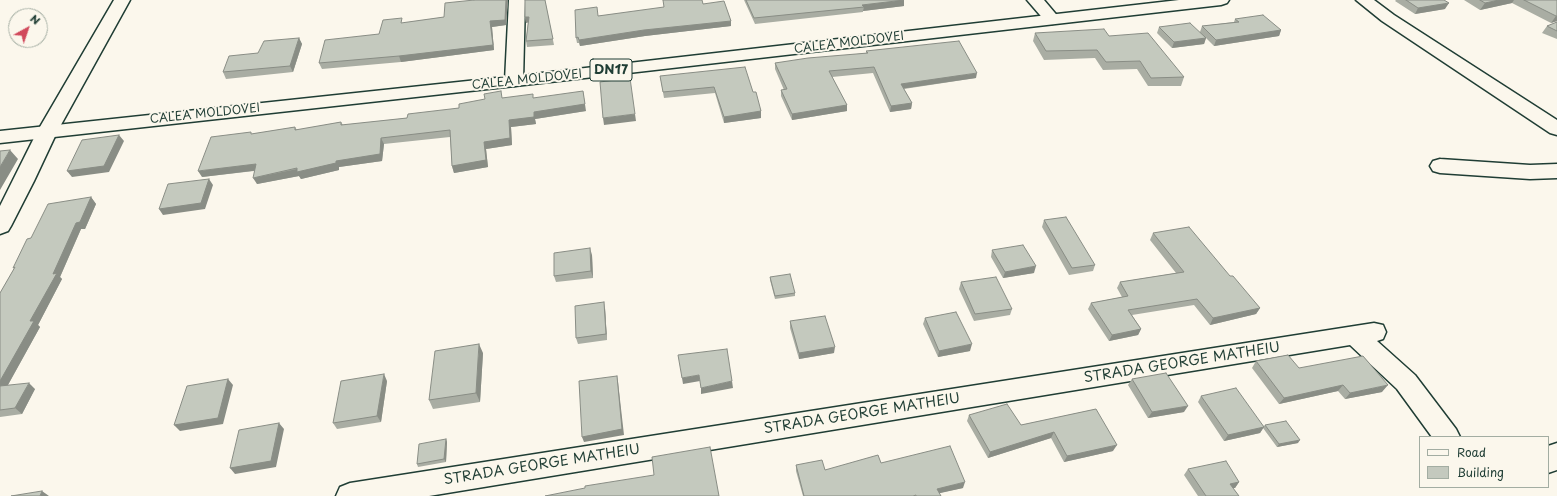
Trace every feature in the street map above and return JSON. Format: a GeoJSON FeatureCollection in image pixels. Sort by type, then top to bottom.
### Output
{"type":"FeatureCollection","features":[{"type":"Feature","properties":{"kind":"main road"},"geometry":{"type":"LineString","coordinates":[[0,226],[24,181],[47,132],[122,0]]}},
{"type":"Feature","properties":{"kind":"main road"},"geometry":{"type":"LineString","coordinates":[[514,81],[517,0]]}},
{"type":"Feature","properties":{"kind":"main road"},"geometry":{"type":"LineString","coordinates":[[1035,0],[1052,19]]}},
{"type":"Feature","properties":{"kind":"main road","name":"CALEA MOLDOVEI"},"geometry":{"type":"LineString","coordinates":[[0,137],[514,81],[1221,0]]}},
{"type":"Feature","properties":{"kind":"main road"},"geometry":{"type":"LineString","coordinates":[[1364,0],[1557,129]]}},
{"type":"Feature","properties":{"kind":"main road"},"geometry":{"type":"LineString","coordinates":[[1440,166],[1530,172],[1557,171]]}},
{"type":"Feature","properties":{"kind":"main road","name":"STRADA GEORGE MATHEIU"},"geometry":{"type":"LineString","coordinates":[[350,496],[1364,334],[1406,382],[1446,436]]}},
{"type":"Feature","properties":{"kind":"building"},"geometry":{"type":"Polygon","coordinates":[[[474,0],[506,0],[505,20],[490,21],[493,45],[399,56],[319,63],[325,40],[379,34],[383,20],[402,18],[401,23],[444,17],[445,3],[474,0]]]}},
{"type":"Feature","properties":{"kind":"building"},"geometry":{"type":"Polygon","coordinates":[[[525,0],[545,0],[553,39],[526,41],[529,17],[525,17],[525,0]]]}},
{"type":"Feature","properties":{"kind":"building"},"geometry":{"type":"Polygon","coordinates":[[[663,0],[702,0],[703,4],[724,1],[731,21],[644,30],[579,40],[578,37],[576,38],[575,10],[597,7],[598,16],[664,7],[663,0]]]}},
{"type":"Feature","properties":{"kind":"building"},"geometry":{"type":"Polygon","coordinates":[[[746,0],[904,0],[862,5],[864,7],[754,18],[746,0]]]}},
{"type":"Feature","properties":{"kind":"building"},"geometry":{"type":"Polygon","coordinates":[[[1406,0],[1444,0],[1449,3],[1418,8],[1406,0]]]}},
{"type":"Feature","properties":{"kind":"building"},"geometry":{"type":"Polygon","coordinates":[[[1480,0],[1499,0],[1485,3],[1480,0]]]}},
{"type":"Feature","properties":{"kind":"building"},"geometry":{"type":"Polygon","coordinates":[[[1524,0],[1557,0],[1557,16],[1556,16],[1524,0]]]}},
{"type":"Feature","properties":{"kind":"building"},"geometry":{"type":"Polygon","coordinates":[[[1263,15],[1281,30],[1216,40],[1202,26],[1239,22],[1235,19],[1263,15]]]}},
{"type":"Feature","properties":{"kind":"building"},"geometry":{"type":"Polygon","coordinates":[[[1557,22],[1557,31],[1547,26],[1557,22]]]}},
{"type":"Feature","properties":{"kind":"building"},"geometry":{"type":"Polygon","coordinates":[[[1190,23],[1206,38],[1174,42],[1159,27],[1190,23]]]}},
{"type":"Feature","properties":{"kind":"building"},"geometry":{"type":"Polygon","coordinates":[[[1104,29],[1109,36],[1148,33],[1184,77],[1151,78],[1140,61],[1106,62],[1097,50],[1046,51],[1035,33],[1104,29]]]}},
{"type":"Feature","properties":{"kind":"building"},"geometry":{"type":"Polygon","coordinates":[[[299,38],[290,66],[223,72],[229,56],[258,53],[264,41],[299,38]]]}},
{"type":"Feature","properties":{"kind":"building"},"geometry":{"type":"Polygon","coordinates":[[[959,41],[977,73],[901,84],[912,103],[891,106],[874,67],[829,71],[847,105],[792,114],[781,90],[787,89],[775,63],[808,58],[868,53],[866,51],[959,41]]]}},
{"type":"Feature","properties":{"kind":"building"},"geometry":{"type":"Polygon","coordinates":[[[745,67],[753,92],[756,92],[761,111],[724,117],[714,87],[663,92],[660,76],[745,67]]]}},
{"type":"Feature","properties":{"kind":"building"},"geometry":{"type":"Polygon","coordinates":[[[630,78],[635,114],[603,118],[600,82],[630,78]]]}},
{"type":"Feature","properties":{"kind":"building"},"geometry":{"type":"Polygon","coordinates":[[[501,91],[502,98],[533,94],[533,98],[583,91],[585,104],[534,112],[534,117],[509,120],[510,138],[484,142],[486,160],[452,166],[450,130],[381,138],[380,154],[336,161],[336,163],[297,172],[297,168],[253,178],[256,164],[198,171],[211,137],[251,132],[251,134],[295,127],[295,130],[341,122],[341,125],[407,118],[408,114],[459,108],[459,104],[485,99],[484,94],[501,91]]]}},
{"type":"Feature","properties":{"kind":"building"},"geometry":{"type":"Polygon","coordinates":[[[119,135],[104,166],[67,171],[82,140],[119,135]]]}},
{"type":"Feature","properties":{"kind":"building"},"geometry":{"type":"Polygon","coordinates":[[[10,150],[0,167],[0,151],[10,150]]]}},
{"type":"Feature","properties":{"kind":"building"},"geometry":{"type":"Polygon","coordinates":[[[209,179],[201,203],[159,209],[168,184],[209,179]]]}},
{"type":"Feature","properties":{"kind":"building"},"geometry":{"type":"Polygon","coordinates":[[[91,197],[80,222],[76,223],[53,274],[57,273],[30,321],[34,321],[0,381],[0,293],[15,267],[13,268],[27,239],[31,238],[48,204],[91,197]]]}},
{"type":"Feature","properties":{"kind":"building"},"geometry":{"type":"Polygon","coordinates":[[[1066,217],[1095,265],[1072,268],[1044,220],[1066,217]]]}},
{"type":"Feature","properties":{"kind":"building"},"geometry":{"type":"Polygon","coordinates":[[[1189,227],[1230,276],[1233,276],[1260,308],[1213,318],[1197,299],[1128,310],[1141,329],[1112,335],[1091,303],[1128,296],[1120,282],[1184,272],[1153,233],[1189,227]]]}},
{"type":"Feature","properties":{"kind":"building"},"geometry":{"type":"Polygon","coordinates":[[[1023,245],[1036,266],[1005,272],[992,250],[1023,245]]]}},
{"type":"Feature","properties":{"kind":"building"},"geometry":{"type":"Polygon","coordinates":[[[590,248],[591,271],[554,276],[554,253],[590,248]]]}},
{"type":"Feature","properties":{"kind":"building"},"geometry":{"type":"Polygon","coordinates":[[[790,274],[795,293],[775,296],[770,277],[790,274]]]}},
{"type":"Feature","properties":{"kind":"building"},"geometry":{"type":"Polygon","coordinates":[[[996,277],[1012,309],[975,314],[961,282],[996,277]]]}},
{"type":"Feature","properties":{"kind":"building"},"geometry":{"type":"Polygon","coordinates":[[[604,302],[606,334],[576,338],[575,306],[604,302]]]}},
{"type":"Feature","properties":{"kind":"building"},"geometry":{"type":"Polygon","coordinates":[[[956,312],[972,344],[939,351],[925,318],[956,312]]]}},
{"type":"Feature","properties":{"kind":"building"},"geometry":{"type":"Polygon","coordinates":[[[825,316],[835,347],[799,353],[790,321],[825,316]]]}},
{"type":"Feature","properties":{"kind":"building"},"geometry":{"type":"Polygon","coordinates":[[[479,344],[476,393],[429,400],[435,351],[479,344]]]}},
{"type":"Feature","properties":{"kind":"building"},"geometry":{"type":"Polygon","coordinates":[[[727,349],[732,381],[701,388],[699,375],[682,378],[678,355],[727,349]]]}},
{"type":"Feature","properties":{"kind":"building"},"geometry":{"type":"Polygon","coordinates":[[[1288,355],[1299,368],[1363,356],[1388,385],[1350,393],[1343,385],[1284,398],[1256,361],[1288,355]]]}},
{"type":"Feature","properties":{"kind":"building"},"geometry":{"type":"Polygon","coordinates":[[[1166,373],[1188,406],[1152,412],[1132,379],[1166,373]]]}},
{"type":"Feature","properties":{"kind":"building"},"geometry":{"type":"Polygon","coordinates":[[[384,374],[377,416],[333,423],[341,381],[384,374]]]}},
{"type":"Feature","properties":{"kind":"building"},"geometry":{"type":"Polygon","coordinates":[[[617,376],[622,429],[582,437],[579,381],[617,376]]]}},
{"type":"Feature","properties":{"kind":"building"},"geometry":{"type":"Polygon","coordinates":[[[228,379],[218,418],[174,425],[187,386],[228,379]]]}},
{"type":"Feature","properties":{"kind":"building"},"geometry":{"type":"Polygon","coordinates":[[[29,383],[15,408],[0,410],[0,386],[29,383]]]}},
{"type":"Feature","properties":{"kind":"building"},"geometry":{"type":"Polygon","coordinates":[[[1236,388],[1264,427],[1228,435],[1201,396],[1236,388]]]}},
{"type":"Feature","properties":{"kind":"building"},"geometry":{"type":"Polygon","coordinates":[[[1007,404],[1021,425],[1096,409],[1117,445],[1067,456],[1054,432],[990,452],[969,415],[1007,404]]]}},
{"type":"Feature","properties":{"kind":"building"},"geometry":{"type":"Polygon","coordinates":[[[1286,421],[1300,440],[1279,444],[1265,425],[1286,421]]]}},
{"type":"Feature","properties":{"kind":"building"},"geometry":{"type":"Polygon","coordinates":[[[279,423],[271,461],[230,468],[239,430],[279,423]]]}},
{"type":"Feature","properties":{"kind":"building"},"geometry":{"type":"Polygon","coordinates":[[[446,439],[444,459],[417,464],[419,444],[446,439]]]}},
{"type":"Feature","properties":{"kind":"building"},"geometry":{"type":"Polygon","coordinates":[[[950,446],[965,482],[937,489],[941,496],[804,496],[796,465],[822,460],[825,470],[878,455],[881,463],[950,446]]]}},
{"type":"Feature","properties":{"kind":"building"},"geometry":{"type":"Polygon","coordinates":[[[710,447],[719,496],[545,496],[585,488],[585,486],[654,475],[652,457],[710,447]]]}},
{"type":"Feature","properties":{"kind":"building"},"geometry":{"type":"Polygon","coordinates":[[[1226,461],[1239,482],[1230,484],[1239,496],[1206,496],[1188,469],[1226,461]]]}},
{"type":"Feature","properties":{"kind":"building"},"geometry":{"type":"Polygon","coordinates":[[[42,491],[40,496],[11,496],[42,491]]]}}]}
